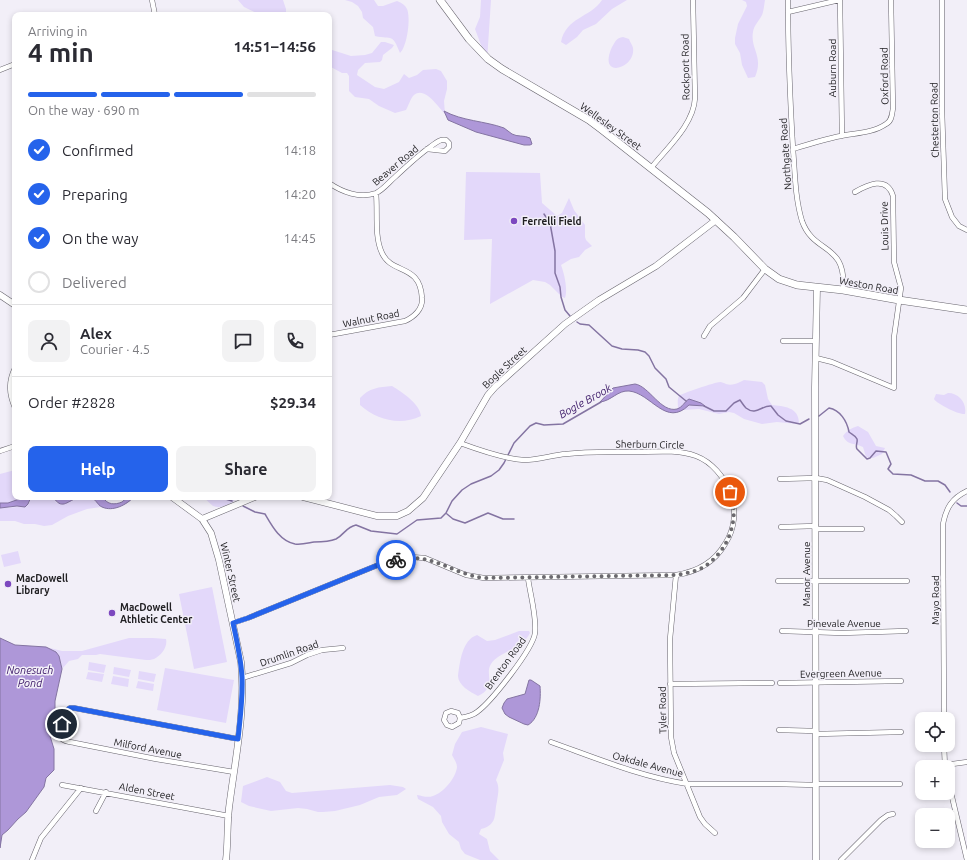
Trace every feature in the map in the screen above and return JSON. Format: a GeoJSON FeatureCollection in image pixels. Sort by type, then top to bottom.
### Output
{"type":"FeatureCollection","features":[{"type":"Feature","properties":{"kind":"main road","name":"Wellesley Street"},"geometry":{"type":"LineString","coordinates":[[440,0],[469,39],[488,59],[502,69],[589,120],[716,220],[767,271]]}},
{"type":"Feature","properties":{"kind":"main road","name":"Weston Road"},"geometry":{"type":"LineString","coordinates":[[767,271],[784,282],[967,310]]}},
{"type":"Feature","properties":{"kind":"street"},"geometry":{"type":"LineString","coordinates":[[152,0],[154,12]]}},
{"type":"Feature","properties":{"kind":"street","name":"Rockport Road"},"geometry":{"type":"LineString","coordinates":[[651,168],[682,129],[693,110],[695,98],[693,0]]}},
{"type":"Feature","properties":{"kind":"street","name":"Northgate Road"},"geometry":{"type":"LineString","coordinates":[[788,0],[791,122],[793,166],[797,200],[802,221],[808,233],[822,246],[833,253],[838,259],[842,267],[844,280],[843,290]]}},
{"type":"Feature","properties":{"kind":"street"},"geometry":{"type":"LineString","coordinates":[[788,12],[840,0]]}},
{"type":"Feature","properties":{"kind":"street","name":"Auburn Road"},"geometry":{"type":"LineString","coordinates":[[840,0],[842,136]]}},
{"type":"Feature","properties":{"kind":"street","name":"Oxford Road"},"geometry":{"type":"LineString","coordinates":[[793,149],[814,142],[872,131],[886,124],[891,119],[893,108],[892,0]]}},
{"type":"Feature","properties":{"kind":"street","name":"Chesterton Road"},"geometry":{"type":"LineString","coordinates":[[942,0],[942,105],[945,199],[952,218],[959,226],[967,230]]}},
{"type":"Feature","properties":{"kind":"street"},"geometry":{"type":"LineString","coordinates":[[0,70],[12,65]]}},
{"type":"Feature","properties":{"kind":"street","name":"Beaver Road"},"geometry":{"type":"LineString","coordinates":[[332,185],[352,194],[364,195],[376,193],[427,149]]}},
{"type":"Feature","properties":{"kind":"street","name":"Louis Drive"},"geometry":{"type":"LineString","coordinates":[[855,192],[868,185],[876,183],[886,186],[892,192],[894,262],[900,283],[899,300]]}},
{"type":"Feature","properties":{"kind":"street","name":"Walnut Road"},"geometry":{"type":"LineString","coordinates":[[332,334],[405,322],[413,317],[419,310],[422,301],[422,288],[415,277],[390,263],[382,255],[379,243],[376,193]]}},
{"type":"Feature","properties":{"kind":"street","name":"Bogle Street"},"geometry":{"type":"LineString","coordinates":[[315,500],[377,516],[397,516],[408,511],[423,498],[460,443],[494,387],[565,324],[600,300],[656,266],[716,220]]}},
{"type":"Feature","properties":{"kind":"street"},"geometry":{"type":"LineString","coordinates":[[704,336],[710,326],[743,298],[767,271]]}},
{"type":"Feature","properties":{"kind":"street","name":"Manor Avenue"},"geometry":{"type":"LineString","coordinates":[[816,860],[817,288]]}},
{"type":"Feature","properties":{"kind":"street"},"geometry":{"type":"LineString","coordinates":[[0,295],[12,303]]}},
{"type":"Feature","properties":{"kind":"street"},"geometry":{"type":"LineString","coordinates":[[816,358],[832,362],[894,388],[894,337],[899,300]]}},
{"type":"Feature","properties":{"kind":"street"},"geometry":{"type":"LineString","coordinates":[[783,341],[816,341]]}},
{"type":"Feature","properties":{"kind":"street"},"geometry":{"type":"LineString","coordinates":[[12,376],[10,391],[12,398]]}},
{"type":"Feature","properties":{"kind":"street","name":"Sherburn Circle"},"geometry":{"type":"LineString","coordinates":[[233,623],[378,565],[401,558],[410,557],[425,558],[475,577],[511,579],[676,575],[701,568],[713,559],[725,545],[732,527],[734,516],[733,500],[727,484],[719,472],[697,456],[669,452],[568,453],[531,460],[502,456],[460,443]]}},
{"type":"Feature","properties":{"kind":"street"},"geometry":{"type":"LineString","coordinates":[[0,451],[12,447]]}},
{"type":"Feature","properties":{"kind":"street"},"geometry":{"type":"LineString","coordinates":[[780,479],[816,478],[827,480],[865,497],[893,513],[902,522]]}},
{"type":"Feature","properties":{"kind":"street","name":"Mayo Road"},"geometry":{"type":"LineString","coordinates":[[944,712],[943,524],[946,511],[952,502],[967,491]]}},
{"type":"Feature","properties":{"kind":"street","name":"Winter Street"},"geometry":{"type":"LineString","coordinates":[[176,500],[202,519],[211,533],[241,662],[242,698],[229,816],[226,860]]}},
{"type":"Feature","properties":{"kind":"street"},"geometry":{"type":"LineString","coordinates":[[202,519],[247,500]]}},
{"type":"Feature","properties":{"kind":"street"},"geometry":{"type":"LineString","coordinates":[[781,526],[862,529]]}},
{"type":"Feature","properties":{"kind":"street","name":"Tyler Road"},"geometry":{"type":"LineString","coordinates":[[676,575],[675,595],[671,620],[671,737],[674,753],[688,784],[700,817],[715,834]]}},
{"type":"Feature","properties":{"kind":"street","name":"Brenton Road"},"geometry":{"type":"LineString","coordinates":[[460,718],[472,715],[487,703],[511,673],[533,641],[536,624],[528,578]]}},
{"type":"Feature","properties":{"kind":"street"},"geometry":{"type":"LineString","coordinates":[[778,581],[907,581]]}},
{"type":"Feature","properties":{"kind":"street","name":"Pinevale Avenue"},"geometry":{"type":"LineString","coordinates":[[782,631],[842,633],[906,631]]}},
{"type":"Feature","properties":{"kind":"street","name":"Drumlin Road"},"geometry":{"type":"LineString","coordinates":[[242,678],[291,663],[322,650],[342,648]]}},
{"type":"Feature","properties":{"kind":"street","name":"Evergreen Avenue"},"geometry":{"type":"LineString","coordinates":[[780,683],[901,681]]}},
{"type":"Feature","properties":{"kind":"street"},"geometry":{"type":"LineString","coordinates":[[670,684],[772,683]]}},
{"type":"Feature","properties":{"kind":"street","name":"Milford Avenue"},"geometry":{"type":"LineString","coordinates":[[234,772],[156,759],[75,743],[61,738],[64,716],[68,709],[74,708],[238,739]]}},
{"type":"Feature","properties":{"kind":"street"},"geometry":{"type":"LineString","coordinates":[[780,730],[816,732],[901,732]]}},
{"type":"Feature","properties":{"kind":"street","name":"Oakdale Avenue"},"geometry":{"type":"LineString","coordinates":[[551,742],[612,764],[674,782],[688,784],[900,784]]}},
{"type":"Feature","properties":{"kind":"street"},"geometry":{"type":"LineString","coordinates":[[955,764],[967,762]]}},
{"type":"Feature","properties":{"kind":"street","name":"Alden Street"},"geometry":{"type":"LineString","coordinates":[[62,785],[229,816]]}},
{"type":"Feature","properties":{"kind":"street"},"geometry":{"type":"LineString","coordinates":[[32,860],[41,838],[81,788]]}},
{"type":"Feature","properties":{"kind":"street"},"geometry":{"type":"LineString","coordinates":[[96,811],[106,792]]}},
{"type":"Feature","properties":{"kind":"street"},"geometry":{"type":"LineString","coordinates":[[953,800],[967,860]]}},
{"type":"Feature","properties":{"kind":"street"},"geometry":{"type":"LineString","coordinates":[[841,860],[881,820],[888,815],[893,814]]}},
{"type":"Feature","properties":{"kind":"shaded area"},"geometry":{"type":"Polygon","coordinates":[[[238,0],[283,0],[286,12],[255,12],[244,7],[238,0]]]}},
{"type":"Feature","properties":{"kind":"shaded area"},"geometry":{"type":"Polygon","coordinates":[[[345,0],[374,0],[378,6],[383,6],[397,1],[402,3],[407,9],[409,19],[405,45],[400,53],[395,42],[391,38],[375,36],[373,27],[363,18],[362,12],[358,6],[345,0]]]}},
{"type":"Feature","properties":{"kind":"shaded area"},"geometry":{"type":"Polygon","coordinates":[[[481,0],[491,0],[487,61],[475,29],[480,17],[481,0]]]}},
{"type":"Feature","properties":{"kind":"shaded area"},"geometry":{"type":"Polygon","coordinates":[[[602,0],[627,0],[612,9],[596,24],[583,30],[577,37],[566,45],[561,42],[568,27],[573,22],[591,11],[602,0]]]}},
{"type":"Feature","properties":{"kind":"shaded area"},"geometry":{"type":"Polygon","coordinates":[[[742,0],[765,0],[762,15],[755,25],[753,32],[753,43],[758,58],[757,70],[755,77],[748,78],[742,65],[740,53],[735,44],[738,24],[747,6],[746,2],[742,0]]]}},
{"type":"Feature","properties":{"kind":"shaded area"},"geometry":{"type":"Polygon","coordinates":[[[623,37],[629,39],[633,47],[632,55],[624,66],[618,68],[613,67],[609,64],[609,57],[612,47],[617,39],[623,37]]]}},
{"type":"Feature","properties":{"kind":"shaded area"},"geometry":{"type":"Polygon","coordinates":[[[381,42],[394,45],[383,55],[380,62],[365,63],[358,70],[357,75],[375,87],[384,89],[399,82],[404,74],[409,78],[417,75],[423,70],[436,69],[441,71],[447,81],[444,101],[445,114],[431,98],[422,93],[418,93],[411,98],[406,110],[395,113],[379,106],[369,99],[355,97],[349,91],[349,76],[347,73],[342,73],[332,68],[332,50],[351,56],[372,53],[381,42]]]}},
{"type":"Feature","properties":{"kind":"shaded area","name":"Ferrelli Field"},"geometry":{"type":"Polygon","coordinates":[[[466,172],[540,173],[542,203],[557,216],[562,213],[569,198],[574,210],[585,225],[586,240],[592,246],[585,250],[579,257],[571,259],[561,265],[566,286],[565,298],[545,282],[533,280],[490,304],[492,239],[464,240],[466,172]]]}},
{"type":"Feature","properties":{"kind":"shaded area"},"geometry":{"type":"Polygon","coordinates":[[[744,380],[762,382],[765,385],[768,399],[772,405],[790,408],[796,414],[799,423],[777,422],[762,424],[744,419],[734,413],[729,412],[719,414],[699,409],[678,409],[678,399],[681,395],[698,388],[721,382],[731,385],[744,380]]]}},
{"type":"Feature","properties":{"kind":"shaded area"},"geometry":{"type":"Polygon","coordinates":[[[392,386],[414,403],[421,416],[405,421],[389,420],[381,418],[360,405],[360,398],[367,392],[392,386]]]}},
{"type":"Feature","properties":{"kind":"shaded area"},"geometry":{"type":"Polygon","coordinates":[[[952,393],[961,399],[965,406],[965,414],[948,409],[934,399],[936,394],[944,395],[952,393]]]}},
{"type":"Feature","properties":{"kind":"shaded area"},"geometry":{"type":"Polygon","coordinates":[[[858,426],[868,432],[876,446],[885,448],[882,454],[873,458],[866,457],[863,447],[849,443],[845,439],[843,436],[846,432],[858,426]]]}},
{"type":"Feature","properties":{"kind":"shaded area"},"geometry":{"type":"Polygon","coordinates":[[[12,471],[12,500],[16,500],[8,503],[0,503],[0,474],[12,471]]]}},
{"type":"Feature","properties":{"kind":"shaded area"},"geometry":{"type":"Polygon","coordinates":[[[30,500],[55,500],[57,503],[63,503],[76,500],[94,500],[101,507],[87,509],[68,516],[52,525],[44,526],[24,524],[15,521],[0,521],[0,508],[29,504],[30,500]]]}},
{"type":"Feature","properties":{"kind":"shaded area"},"geometry":{"type":"Polygon","coordinates":[[[206,500],[235,500],[230,504],[220,507],[213,506],[206,500]]]}},
{"type":"Feature","properties":{"kind":"shaded area"},"geometry":{"type":"Polygon","coordinates":[[[18,551],[21,563],[4,567],[1,555],[18,551]]]}},
{"type":"Feature","properties":{"kind":"shaded area"},"geometry":{"type":"Polygon","coordinates":[[[212,587],[227,662],[194,669],[179,594],[212,587]]]}},
{"type":"Feature","properties":{"kind":"shaded area"},"geometry":{"type":"Polygon","coordinates":[[[519,631],[529,631],[530,633],[522,643],[499,656],[491,664],[489,668],[489,684],[484,692],[478,696],[462,685],[458,676],[461,658],[465,646],[472,638],[477,635],[487,641],[495,640],[519,631]]]}},
{"type":"Feature","properties":{"kind":"shaded area"},"geometry":{"type":"Polygon","coordinates":[[[129,638],[166,639],[166,645],[157,658],[152,660],[100,654],[82,655],[78,659],[69,661],[62,669],[61,661],[58,655],[46,647],[62,651],[82,651],[129,638]]]}},
{"type":"Feature","properties":{"kind":"shaded area"},"geometry":{"type":"Polygon","coordinates":[[[89,662],[106,665],[104,673],[88,670],[89,662]]]}},
{"type":"Feature","properties":{"kind":"shaded area"},"geometry":{"type":"Polygon","coordinates":[[[114,667],[131,670],[129,677],[113,674],[114,667]]]}},
{"type":"Feature","properties":{"kind":"shaded area"},"geometry":{"type":"Polygon","coordinates":[[[165,668],[234,680],[226,723],[157,710],[165,668]]]}},
{"type":"Feature","properties":{"kind":"shaded area"},"geometry":{"type":"Polygon","coordinates":[[[139,671],[156,674],[154,682],[138,679],[139,671]]]}},
{"type":"Feature","properties":{"kind":"shaded area"},"geometry":{"type":"Polygon","coordinates":[[[88,672],[104,674],[102,682],[86,679],[88,672]]]}},
{"type":"Feature","properties":{"kind":"shaded area"},"geometry":{"type":"Polygon","coordinates":[[[113,676],[129,679],[128,687],[111,684],[113,676]]]}},
{"type":"Feature","properties":{"kind":"shaded area"},"geometry":{"type":"Polygon","coordinates":[[[138,681],[154,684],[153,691],[136,688],[138,681]]]}},
{"type":"Feature","properties":{"kind":"shaded area"},"geometry":{"type":"Polygon","coordinates":[[[481,727],[508,734],[503,753],[504,760],[496,780],[498,790],[493,822],[481,829],[479,834],[487,839],[490,851],[499,860],[480,860],[465,854],[461,849],[459,842],[449,834],[442,822],[441,816],[433,807],[418,799],[417,795],[431,797],[441,792],[445,788],[452,780],[456,771],[457,767],[452,755],[455,744],[462,732],[481,727]]]}},
{"type":"Feature","properties":{"kind":"shaded area"},"geometry":{"type":"Polygon","coordinates":[[[267,777],[280,782],[286,791],[292,793],[390,785],[403,787],[406,789],[397,795],[379,797],[360,805],[335,811],[323,812],[298,808],[271,811],[249,806],[241,802],[243,786],[267,777]]]}},
{"type":"Feature","properties":{"kind":"water"},"geometry":{"type":"Polygon","coordinates":[[[444,111],[458,117],[504,128],[514,135],[530,138],[532,144],[524,145],[476,132],[448,120],[444,111]]]}},
{"type":"Feature","properties":{"kind":"water"},"geometry":{"type":"Polygon","coordinates":[[[635,384],[645,389],[660,403],[671,409],[679,408],[689,399],[705,406],[689,405],[681,411],[673,413],[666,411],[637,393],[629,391],[621,392],[608,400],[600,402],[613,388],[635,384]]]}},
{"type":"Feature","properties":{"kind":"water"},"geometry":{"type":"Polygon","coordinates":[[[16,500],[30,500],[25,507],[17,506],[0,508],[0,503],[8,503],[16,500]]]}},
{"type":"Feature","properties":{"kind":"water"},"geometry":{"type":"Polygon","coordinates":[[[55,500],[73,500],[64,504],[55,500]]]}},
{"type":"Feature","properties":{"kind":"water"},"geometry":{"type":"Polygon","coordinates":[[[95,500],[105,500],[109,503],[117,504],[124,500],[130,500],[119,507],[111,509],[99,505],[95,500]]]}},
{"type":"Feature","properties":{"kind":"water","name":"Nonesuch Pond"},"geometry":{"type":"Polygon","coordinates":[[[0,638],[15,645],[46,647],[56,652],[59,656],[62,669],[55,701],[55,724],[50,736],[54,749],[54,770],[46,778],[44,787],[26,812],[2,835],[0,848],[0,638]]]}},
{"type":"Feature","properties":{"kind":"water"},"geometry":{"type":"Polygon","coordinates":[[[529,680],[540,686],[540,696],[539,707],[535,718],[528,725],[509,717],[505,714],[502,708],[507,699],[525,694],[529,680]]]}},
{"type":"Feature","properties":{"kind":"waterway"},"geometry":{"type":"LineString","coordinates":[[544,214],[550,223],[555,251],[555,273],[560,287],[561,297],[565,310],[570,316]]}},
{"type":"Feature","properties":{"kind":"waterway"},"geometry":{"type":"LineString","coordinates":[[577,322],[580,324],[589,325],[612,346],[645,352],[649,356],[655,368],[666,379],[669,387],[686,401]]}},
{"type":"Feature","properties":{"kind":"waterway","name":"Bogle Brook"},"geometry":{"type":"LineString","coordinates":[[704,406],[714,411],[726,411],[734,403],[740,400],[746,408],[753,411],[771,406],[778,415],[786,421],[800,424],[809,419]]}},
{"type":"Feature","properties":{"kind":"waterway","name":"Bogle Brook"},"geometry":{"type":"LineString","coordinates":[[243,506],[255,512],[265,514],[281,536],[285,540],[295,544],[333,540],[339,537],[350,527],[356,525],[371,531],[397,534],[417,520],[441,518],[446,513],[452,501],[462,490],[471,484],[491,476],[499,470],[514,443],[530,426],[536,423],[544,425],[563,424],[601,402]]}},
{"type":"Feature","properties":{"kind":"waterway","name":"Bogle Brook"},"geometry":{"type":"LineString","coordinates":[[819,416],[829,408],[840,414],[845,420],[849,432],[857,439],[857,449],[867,459],[870,458],[876,451],[886,452],[891,464],[888,469],[893,474],[911,475],[925,481],[938,481],[945,485],[950,492]]}},
{"type":"Feature","properties":{"kind":"waterway","name":"Bogle Brook"},"geometry":{"type":"LineString","coordinates":[[957,503],[961,506],[967,506]]}},
{"type":"Feature","properties":{"kind":"waterway"},"geometry":{"type":"LineString","coordinates":[[447,514],[453,519],[465,523],[488,513],[503,519],[514,519]]}},
{"type":"Feature","properties":{"kind":"way so far"},"geometry":{"type":"LineString","coordinates":[[396,560],[410,557],[425,558],[456,571],[475,577],[484,578],[565,578],[676,575],[686,573],[701,568],[713,559],[720,552],[730,536],[734,516],[733,500],[730,492]]}},
{"type":"Feature","properties":{"kind":"place","name":"Ferrelli Field"},"geometry":{"type":"Point","coordinates":[514,221]}},
{"type":"Feature","properties":{"kind":"place","name":"MacDowell Library"},"geometry":{"type":"Point","coordinates":[8,584]}},
{"type":"Feature","properties":{"kind":"place","name":"MacDowell Athletic Center"},"geometry":{"type":"Point","coordinates":[112,613]}},
{"type":"Feature","properties":{"kind":"route"},"geometry":{"type":"LineString","coordinates":[[62,724],[66,711],[70,708],[74,708],[238,739],[242,698],[242,678],[241,662],[233,623],[378,565],[396,560]]}}]}
